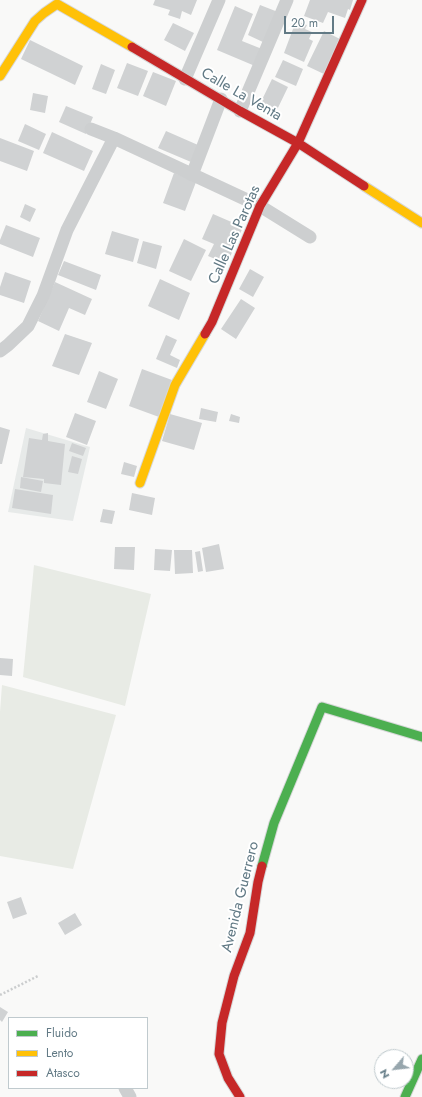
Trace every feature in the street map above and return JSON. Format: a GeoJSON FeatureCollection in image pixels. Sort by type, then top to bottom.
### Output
{"type":"FeatureCollection","features":[{"type":"Feature","properties":{"kind":"street"},"geometry":{"type":"LineString","coordinates":[[185,79],[218,0]]}},
{"type":"Feature","properties":{"kind":"street"},"geometry":{"type":"LineString","coordinates":[[240,111],[287,0]]}},
{"type":"Feature","properties":{"kind":"street","name":"Calle Las Parotas"},"geometry":{"type":"LineString","coordinates":[[140,483],[175,385],[212,322],[260,206],[298,143],[362,0]]}},
{"type":"Feature","properties":{"kind":"street","name":"Calle La Venta"},"geometry":{"type":"LineString","coordinates":[[0,76],[35,21],[57,2],[185,79],[298,143],[422,223]]}},
{"type":"Feature","properties":{"kind":"street"},"geometry":{"type":"LineString","coordinates":[[192,175],[221,99]]}},
{"type":"Feature","properties":{"kind":"street"},"geometry":{"type":"LineString","coordinates":[[91,129],[114,138],[260,206],[310,237]]}},
{"type":"Feature","properties":{"kind":"street"},"geometry":{"type":"LineString","coordinates":[[0,351],[28,326],[43,296],[67,230],[114,138]]}},
{"type":"Feature","properties":{"kind":"street","name":"Avenida Guerrero"},"geometry":{"type":"LineString","coordinates":[[240,1097],[228,1078],[219,1054],[222,1023],[234,976],[250,933],[258,882],[274,823],[322,707],[422,737]]}},
{"type":"Feature","properties":{"kind":"street"},"geometry":{"type":"LineString","coordinates":[[405,1097],[422,1059]]}},
{"type":"Feature","properties":{"kind":"path"},"geometry":{"type":"LineString","coordinates":[[0,995],[38,976]]}},
{"type":"Feature","properties":{"kind":"shaded area"},"geometry":{"type":"Polygon","coordinates":[[[26,428],[90,447],[73,521],[8,512],[26,428]]]}},
{"type":"Feature","properties":{"kind":"shaded area"},"geometry":{"type":"Polygon","coordinates":[[[34,565],[151,594],[125,706],[23,677],[34,565]]]}},
{"type":"Feature","properties":{"kind":"shaded area"},"geometry":{"type":"Polygon","coordinates":[[[2,685],[116,715],[73,869],[0,856],[0,712],[2,685]]]}},
{"type":"Feature","properties":{"kind":"building"},"geometry":{"type":"Polygon","coordinates":[[[155,0],[197,0],[191,15],[182,11],[180,19],[168,15],[170,10],[153,5],[155,0]]]}},
{"type":"Feature","properties":{"kind":"building"},"geometry":{"type":"Polygon","coordinates":[[[310,0],[353,0],[350,10],[348,9],[345,18],[328,12],[323,23],[304,16],[310,0]]]}},
{"type":"Feature","properties":{"kind":"building"},"geometry":{"type":"Polygon","coordinates":[[[260,5],[278,12],[265,43],[248,35],[260,5]]]}},
{"type":"Feature","properties":{"kind":"building"},"geometry":{"type":"Polygon","coordinates":[[[235,6],[253,14],[242,41],[262,49],[255,66],[217,50],[235,6]]]}},
{"type":"Feature","properties":{"kind":"building"},"geometry":{"type":"Polygon","coordinates":[[[296,21],[307,25],[305,29],[312,32],[309,39],[313,41],[304,62],[284,53],[296,21]]]}},
{"type":"Feature","properties":{"kind":"building"},"geometry":{"type":"Polygon","coordinates":[[[173,23],[194,33],[185,51],[164,40],[173,23]]]}},
{"type":"Feature","properties":{"kind":"building"},"geometry":{"type":"Polygon","coordinates":[[[324,31],[342,40],[326,75],[307,66],[324,31]]]}},
{"type":"Feature","properties":{"kind":"building"},"geometry":{"type":"Polygon","coordinates":[[[30,40],[83,66],[75,85],[21,59],[30,40]]]}},
{"type":"Feature","properties":{"kind":"building"},"geometry":{"type":"Polygon","coordinates":[[[283,60],[303,69],[296,86],[275,77],[283,60]]]}},
{"type":"Feature","properties":{"kind":"building"},"geometry":{"type":"Polygon","coordinates":[[[127,63],[148,71],[138,96],[117,88],[127,63]]]}},
{"type":"Feature","properties":{"kind":"building"},"geometry":{"type":"Polygon","coordinates":[[[101,64],[115,70],[106,94],[92,89],[101,64]]]}},
{"type":"Feature","properties":{"kind":"building"},"geometry":{"type":"Polygon","coordinates":[[[153,72],[176,81],[166,106],[143,96],[153,72]]]}},
{"type":"Feature","properties":{"kind":"building"},"geometry":{"type":"Polygon","coordinates":[[[272,79],[288,87],[275,114],[259,106],[272,79]]]}},
{"type":"Feature","properties":{"kind":"building"},"geometry":{"type":"Polygon","coordinates":[[[33,93],[48,96],[45,113],[30,110],[33,93]]]}},
{"type":"Feature","properties":{"kind":"building"},"geometry":{"type":"Polygon","coordinates":[[[66,106],[93,117],[86,134],[59,122],[66,106]]]}},
{"type":"Feature","properties":{"kind":"building"},"geometry":{"type":"Polygon","coordinates":[[[25,124],[46,134],[39,150],[18,141],[25,124]]]}},
{"type":"Feature","properties":{"kind":"building"},"geometry":{"type":"Polygon","coordinates":[[[166,131],[198,145],[191,162],[158,148],[166,131]]]}},
{"type":"Feature","properties":{"kind":"building"},"geometry":{"type":"Polygon","coordinates":[[[52,132],[93,151],[84,171],[43,153],[52,132]]]}},
{"type":"Feature","properties":{"kind":"building"},"geometry":{"type":"Polygon","coordinates":[[[0,138],[34,151],[27,171],[0,161],[0,138]]]}},
{"type":"Feature","properties":{"kind":"building"},"geometry":{"type":"Polygon","coordinates":[[[174,173],[196,182],[185,211],[163,203],[174,173]]]}},
{"type":"Feature","properties":{"kind":"building"},"geometry":{"type":"Polygon","coordinates":[[[25,204],[36,209],[30,222],[20,217],[25,204]]]}},
{"type":"Feature","properties":{"kind":"building"},"geometry":{"type":"Polygon","coordinates":[[[213,214],[243,227],[227,264],[208,256],[214,244],[202,239],[213,214]]]}},
{"type":"Feature","properties":{"kind":"building"},"geometry":{"type":"Polygon","coordinates":[[[6,225],[40,238],[33,257],[0,244],[0,240],[6,225]]]}},
{"type":"Feature","properties":{"kind":"building"},"geometry":{"type":"Polygon","coordinates":[[[112,231],[139,239],[133,262],[105,254],[112,231]]]}},
{"type":"Feature","properties":{"kind":"building"},"geometry":{"type":"Polygon","coordinates":[[[184,239],[206,250],[191,281],[169,271],[184,239]]]}},
{"type":"Feature","properties":{"kind":"building"},"geometry":{"type":"Polygon","coordinates":[[[143,241],[162,246],[156,269],[137,263],[143,241]]]}},
{"type":"Feature","properties":{"kind":"building"},"geometry":{"type":"Polygon","coordinates":[[[64,261],[101,275],[96,290],[58,275],[64,261]]]}},
{"type":"Feature","properties":{"kind":"building"},"geometry":{"type":"Polygon","coordinates":[[[250,269],[264,277],[253,297],[239,289],[250,269]]]}},
{"type":"Feature","properties":{"kind":"building"},"geometry":{"type":"Polygon","coordinates":[[[5,272],[31,281],[24,303],[0,295],[0,287],[5,272]]]}},
{"type":"Feature","properties":{"kind":"building"},"geometry":{"type":"Polygon","coordinates":[[[160,279],[190,293],[179,320],[148,306],[160,279]]]}},
{"type":"Feature","properties":{"kind":"building"},"geometry":{"type":"Polygon","coordinates":[[[55,282],[92,299],[85,315],[69,308],[59,331],[38,321],[55,282]]]}},
{"type":"Feature","properties":{"kind":"building"},"geometry":{"type":"Polygon","coordinates":[[[241,299],[255,308],[236,339],[221,329],[241,299]]]}},
{"type":"Feature","properties":{"kind":"building"},"geometry":{"type":"Polygon","coordinates":[[[65,334],[92,343],[79,375],[52,366],[65,334]]]}},
{"type":"Feature","properties":{"kind":"building"},"geometry":{"type":"Polygon","coordinates":[[[166,335],[177,340],[170,355],[180,360],[177,368],[156,359],[166,335]]]}},
{"type":"Feature","properties":{"kind":"building"},"geometry":{"type":"Polygon","coordinates":[[[142,369],[172,380],[159,417],[129,406],[142,369]]]}},
{"type":"Feature","properties":{"kind":"building"},"geometry":{"type":"Polygon","coordinates":[[[99,371],[118,379],[106,409],[87,402],[99,371]]]}},
{"type":"Feature","properties":{"kind":"building"},"geometry":{"type":"Polygon","coordinates":[[[201,408],[218,412],[216,422],[199,419],[201,408]]]}},
{"type":"Feature","properties":{"kind":"building"},"geometry":{"type":"Polygon","coordinates":[[[75,413],[96,421],[87,445],[66,437],[75,413]]]}},
{"type":"Feature","properties":{"kind":"building"},"geometry":{"type":"Polygon","coordinates":[[[170,414],[202,423],[194,450],[162,441],[170,414]]]}},
{"type":"Feature","properties":{"kind":"building"},"geometry":{"type":"Polygon","coordinates":[[[231,414],[240,417],[239,423],[229,421],[231,414]]]}},
{"type":"Feature","properties":{"kind":"building"},"geometry":{"type":"Polygon","coordinates":[[[0,427],[10,430],[2,464],[0,464],[0,427]]]}},
{"type":"Feature","properties":{"kind":"building"},"geometry":{"type":"Polygon","coordinates":[[[48,433],[48,441],[65,444],[61,485],[44,483],[44,479],[23,477],[29,438],[42,440],[43,434],[48,433]]]}},
{"type":"Feature","properties":{"kind":"building"},"geometry":{"type":"Polygon","coordinates":[[[72,443],[86,448],[83,456],[69,451],[72,443]]]}},
{"type":"Feature","properties":{"kind":"building"},"geometry":{"type":"Polygon","coordinates":[[[72,456],[82,459],[78,474],[68,472],[72,456]]]}},
{"type":"Feature","properties":{"kind":"building"},"geometry":{"type":"Polygon","coordinates":[[[124,462],[137,466],[134,477],[121,474],[124,462]]]}},
{"type":"Feature","properties":{"kind":"building"},"geometry":{"type":"Polygon","coordinates":[[[21,477],[43,481],[41,492],[20,488],[21,477]]]}},
{"type":"Feature","properties":{"kind":"building"},"geometry":{"type":"Polygon","coordinates":[[[15,489],[53,495],[51,514],[12,508],[15,489]]]}},
{"type":"Feature","properties":{"kind":"building"},"geometry":{"type":"Polygon","coordinates":[[[132,493],[155,498],[152,515],[129,510],[132,493]]]}},
{"type":"Feature","properties":{"kind":"building"},"geometry":{"type":"Polygon","coordinates":[[[103,509],[115,511],[112,524],[100,522],[103,509]]]}},
{"type":"Feature","properties":{"kind":"building"},"geometry":{"type":"Polygon","coordinates":[[[219,544],[224,569],[206,572],[202,548],[219,544]]]}},
{"type":"Feature","properties":{"kind":"building"},"geometry":{"type":"Polygon","coordinates":[[[115,547],[135,547],[134,570],[114,569],[115,547]]]}},
{"type":"Feature","properties":{"kind":"building"},"geometry":{"type":"Polygon","coordinates":[[[155,549],[172,550],[170,571],[154,570],[155,549]]]}},
{"type":"Feature","properties":{"kind":"building"},"geometry":{"type":"Polygon","coordinates":[[[174,550],[192,550],[193,573],[175,574],[174,550]]]}},
{"type":"Feature","properties":{"kind":"building"},"geometry":{"type":"Polygon","coordinates":[[[200,551],[203,571],[198,572],[195,552],[200,551]]]}},
{"type":"Feature","properties":{"kind":"building"},"geometry":{"type":"Polygon","coordinates":[[[0,658],[13,659],[12,676],[0,675],[0,658]]]}},
{"type":"Feature","properties":{"kind":"building"},"geometry":{"type":"Polygon","coordinates":[[[21,897],[27,914],[13,919],[7,902],[21,897]]]}},
{"type":"Feature","properties":{"kind":"building"},"geometry":{"type":"Polygon","coordinates":[[[75,913],[82,925],[65,935],[58,923],[75,913]]]}},
{"type":"Feature","properties":{"kind":"building"},"geometry":{"type":"Polygon","coordinates":[[[0,1007],[8,1012],[2,1022],[0,1020],[0,1007]]]}},
{"type":"Feature","properties":{"kind":"traffic: fast"},"geometry":{"type":"LineString","coordinates":[[262,866],[274,823],[322,707],[422,737]]}},
{"type":"Feature","properties":{"kind":"traffic: fast"},"geometry":{"type":"LineString","coordinates":[[405,1097],[422,1059]]}},
{"type":"Feature","properties":{"kind":"traffic: slow"},"geometry":{"type":"LineString","coordinates":[[0,76],[35,21],[57,4],[132,47]]}},
{"type":"Feature","properties":{"kind":"traffic: slow"},"geometry":{"type":"LineString","coordinates":[[364,186],[422,223]]}},
{"type":"Feature","properties":{"kind":"traffic: slow"},"geometry":{"type":"LineString","coordinates":[[140,483],[175,385],[205,334]]}},
{"type":"Feature","properties":{"kind":"traffic: jam"},"geometry":{"type":"LineString","coordinates":[[205,334],[212,322],[260,206],[298,143],[362,0]]}},
{"type":"Feature","properties":{"kind":"traffic: jam"},"geometry":{"type":"LineString","coordinates":[[132,47],[240,111],[298,143],[364,186]]}},
{"type":"Feature","properties":{"kind":"traffic: jam"},"geometry":{"type":"LineString","coordinates":[[240,1097],[228,1078],[219,1054],[222,1023],[234,976],[250,933],[262,866]]}}]}
